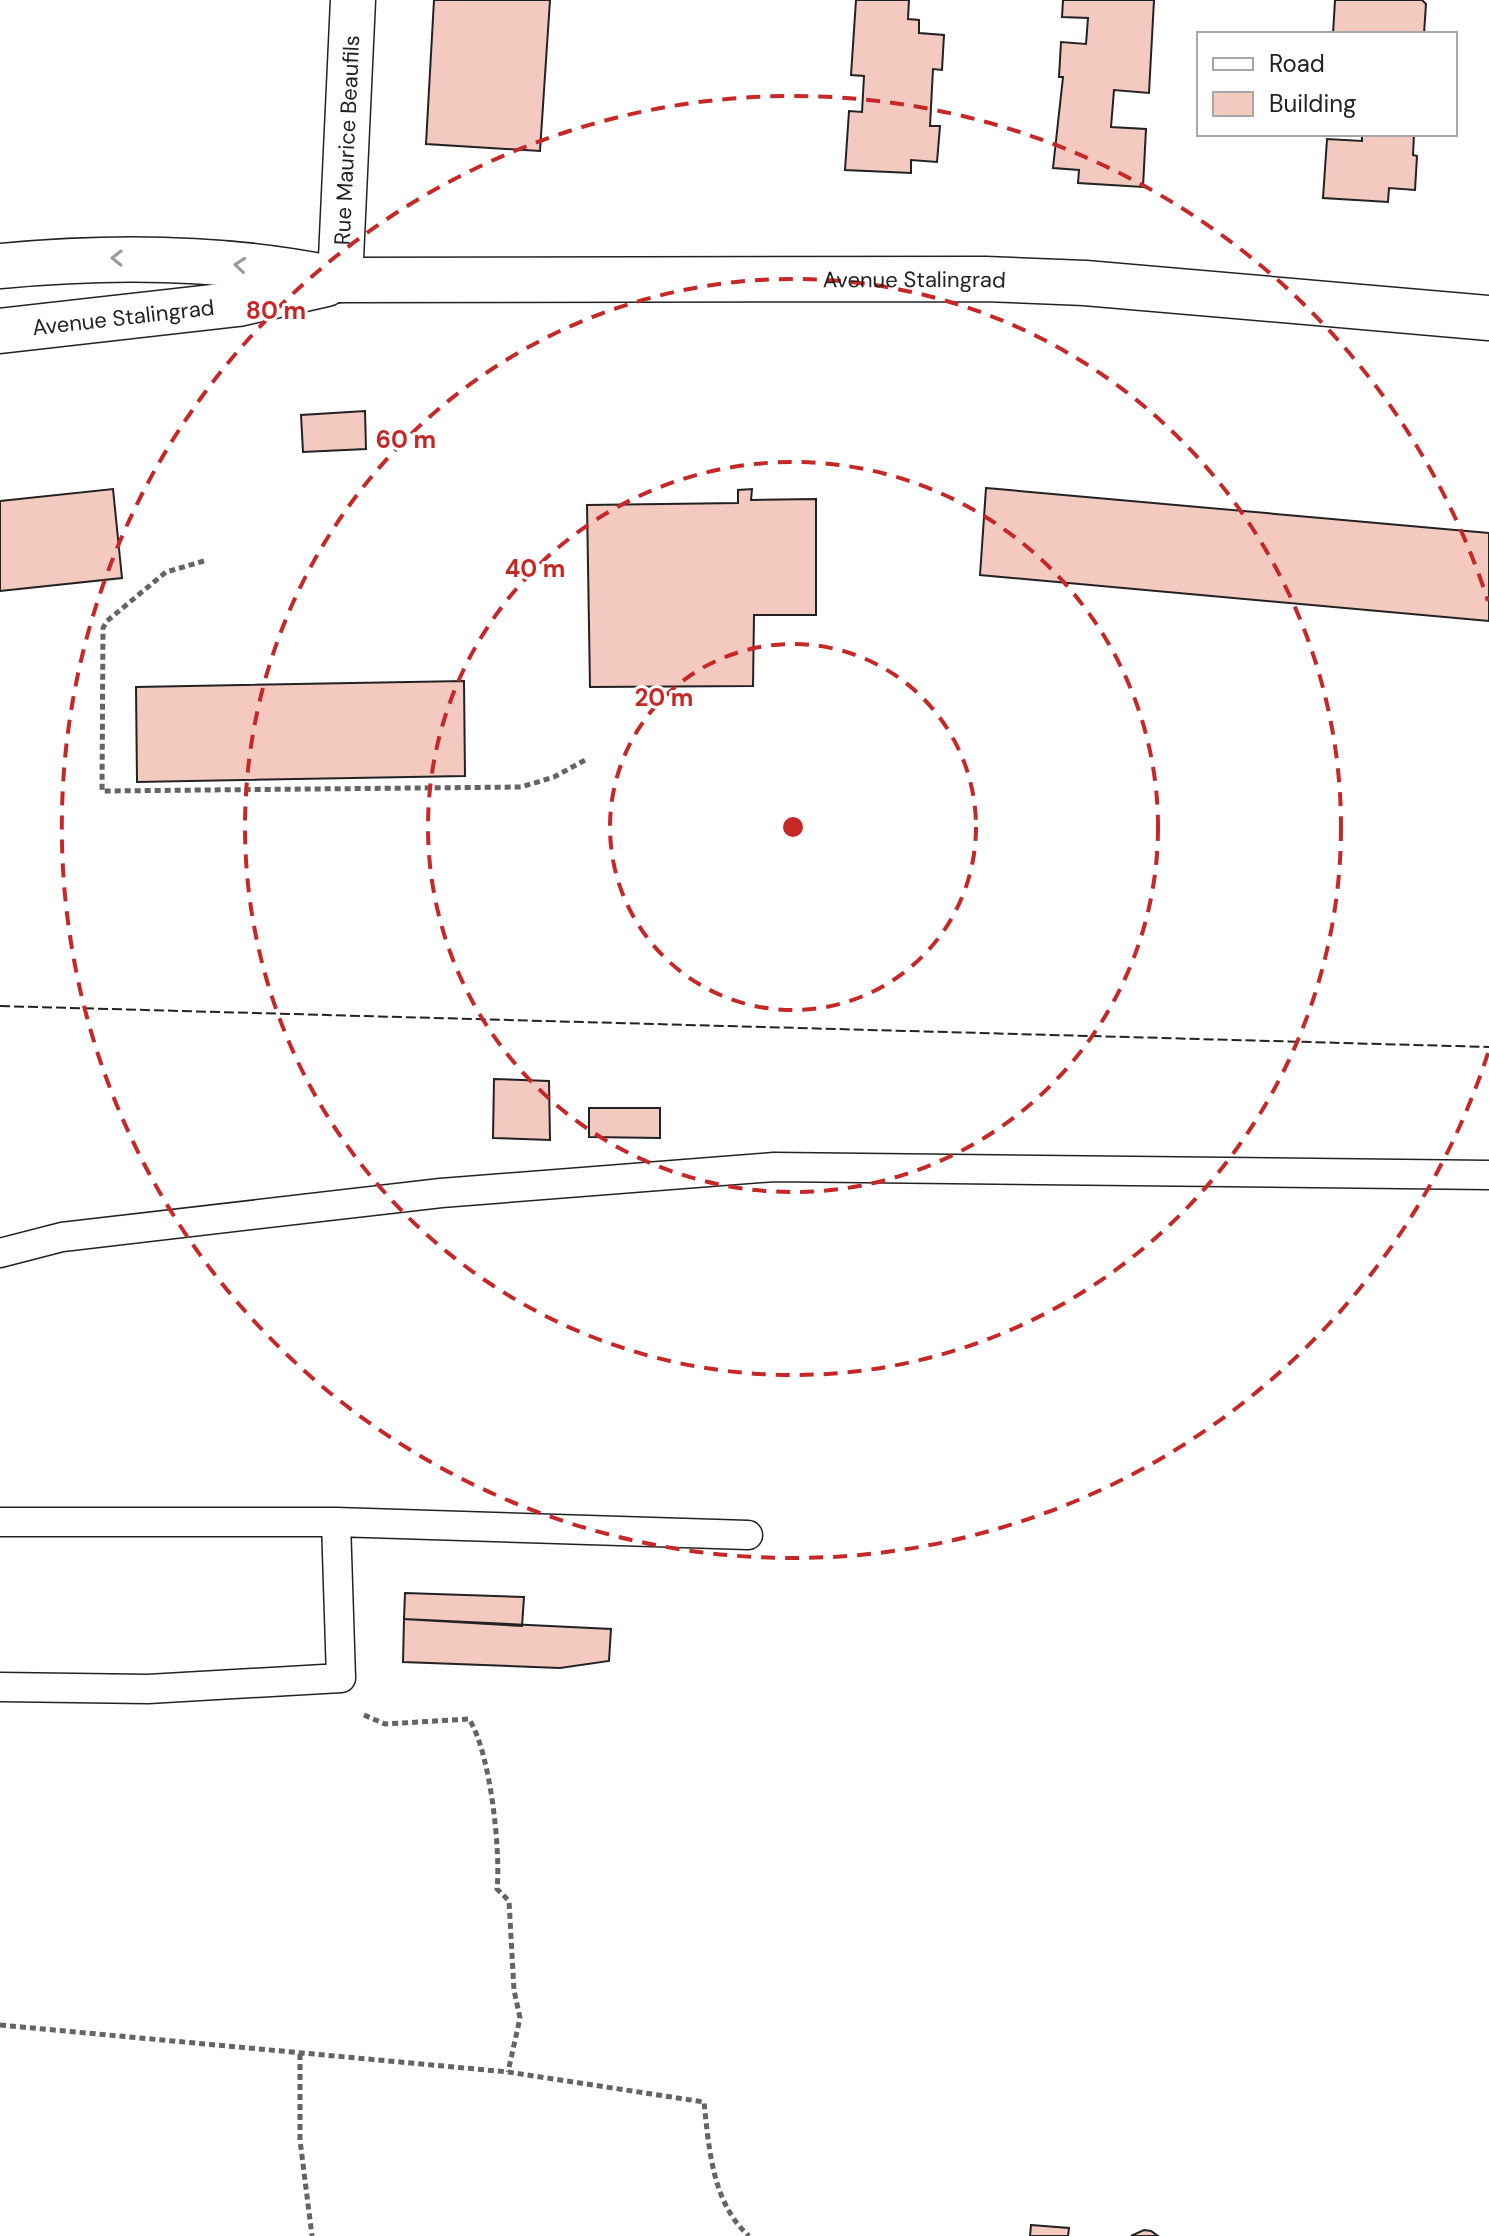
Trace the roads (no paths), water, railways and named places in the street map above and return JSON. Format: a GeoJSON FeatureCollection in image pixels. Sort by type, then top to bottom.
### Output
{"type":"FeatureCollection","features":[{"type":"Feature","properties":{"kind":"street","name":"Rue Maurice Beaufils"},"geometry":{"type":"LineString","coordinates":[[340,280],[353,0]]}},
{"type":"Feature","properties":{"kind":"street","name":"Avenue Stalingrad"},"geometry":{"type":"LineString","coordinates":[[0,266],[98,258],[169,258],[292,270],[340,280],[985,279],[1085,283],[1489,318]]}},
{"type":"Feature","properties":{"kind":"street","name":"Avenue Stalingrad"},"geometry":{"type":"LineString","coordinates":[[0,331],[238,304],[340,280]]}},
{"type":"Feature","properties":{"kind":"lane"},"geometry":{"type":"LineString","coordinates":[[0,1253],[62,1237],[441,1193],[774,1167],[1489,1175]]}},
{"type":"Feature","properties":{"kind":"lane"},"geometry":{"type":"LineString","coordinates":[[0,1522],[336,1522],[748,1535]]}},
{"type":"Feature","properties":{"kind":"lane"},"geometry":{"type":"LineString","coordinates":[[0,1687],[148,1689],[341,1678],[336,1522]]}}]}
